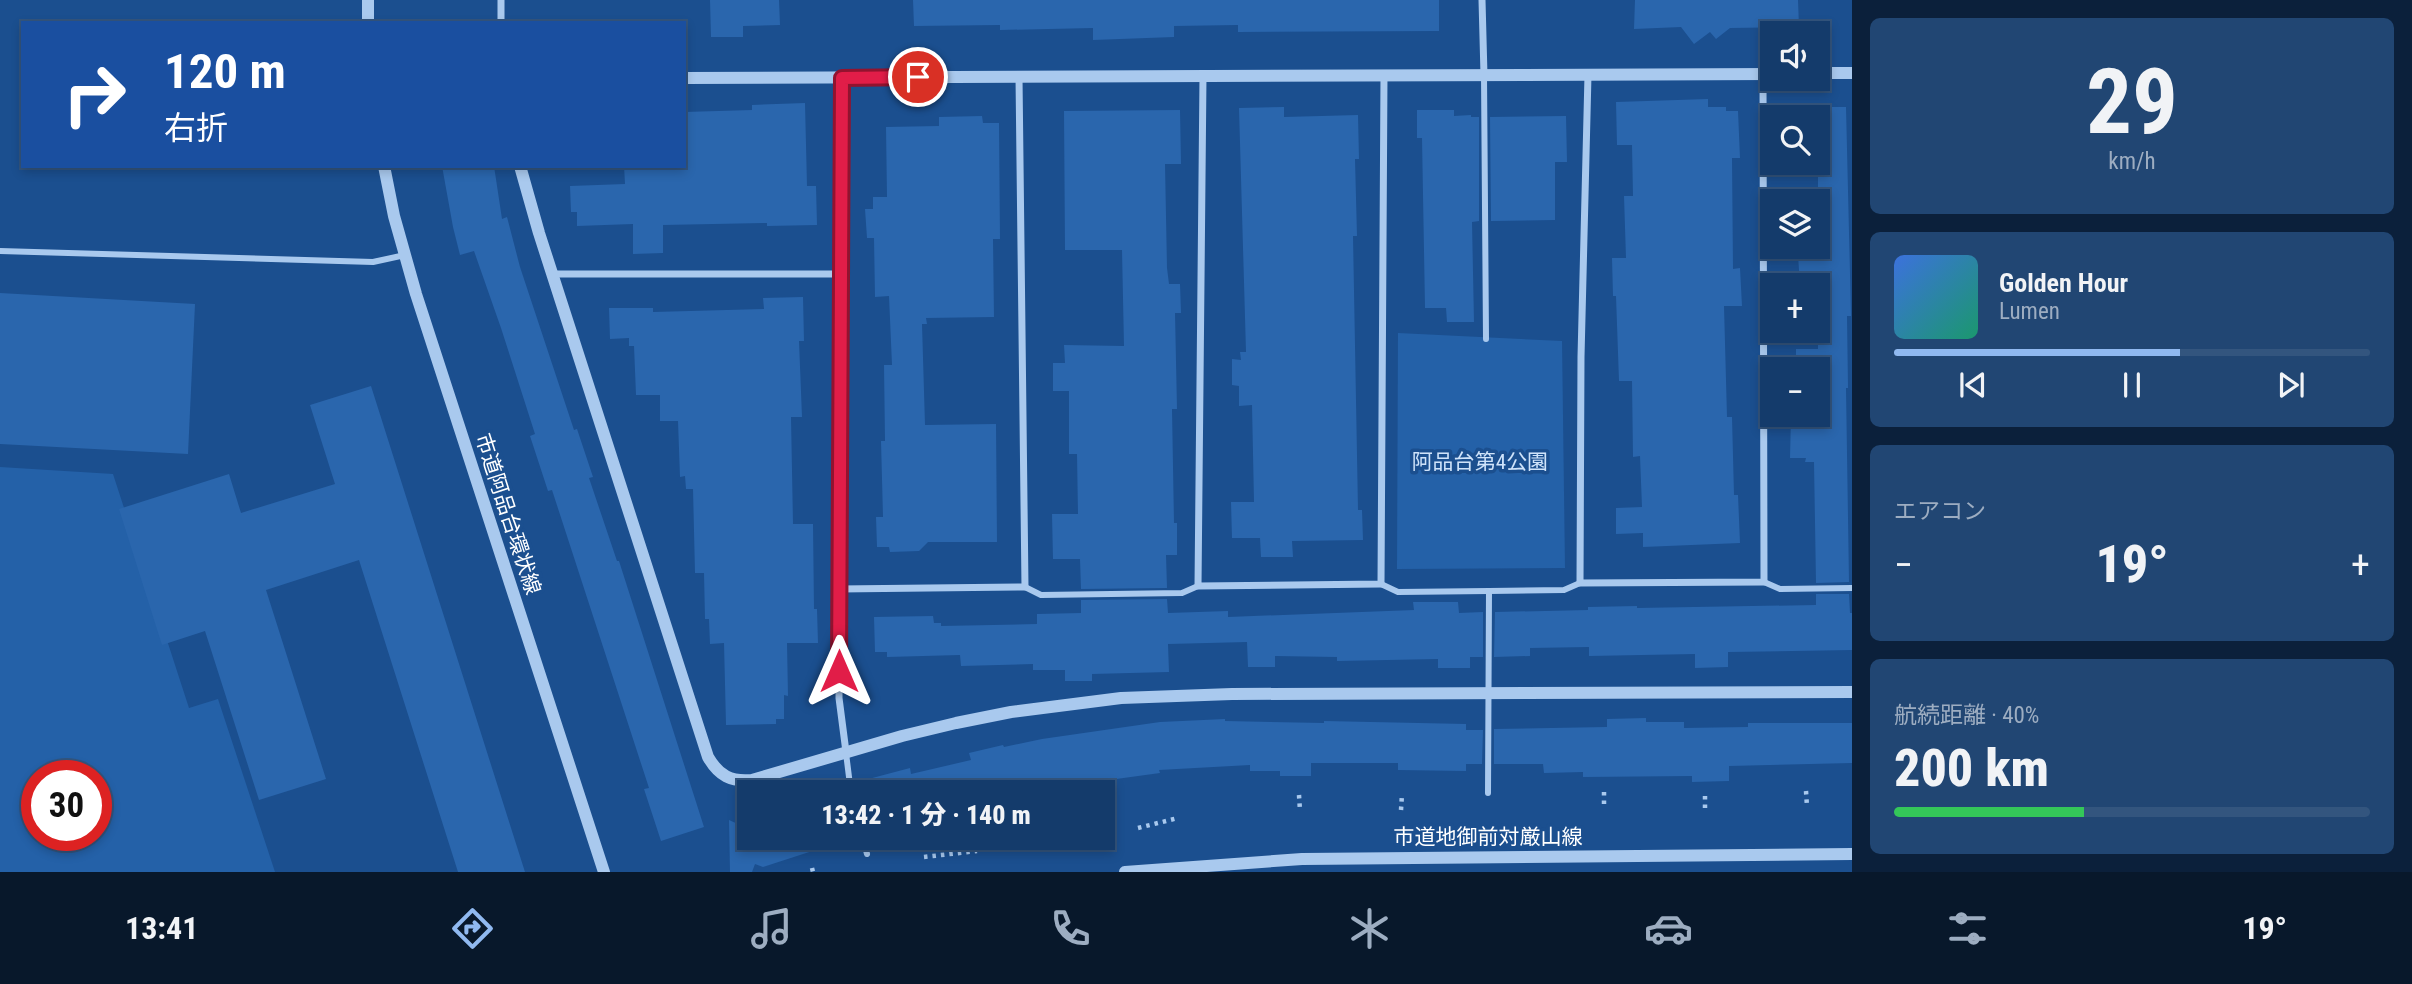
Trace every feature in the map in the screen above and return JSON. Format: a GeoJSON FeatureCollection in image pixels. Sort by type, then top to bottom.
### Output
{"type":"FeatureCollection","features":[{"type":"Feature","properties":{"kind":"street"},"geometry":{"type":"LineString","coordinates":[[368,0],[368,21]]}},
{"type":"Feature","properties":{"kind":"street"},"geometry":{"type":"LineString","coordinates":[[501,0],[501,21]]}},
{"type":"Feature","properties":{"kind":"street"},"geometry":{"type":"LineString","coordinates":[[1482,0],[1486,339]]}},
{"type":"Feature","properties":{"kind":"street"},"geometry":{"type":"LineString","coordinates":[[1830,74],[1852,73]]}},
{"type":"Feature","properties":{"kind":"street"},"geometry":{"type":"LineString","coordinates":[[686,78],[1760,74]]}},
{"type":"Feature","properties":{"kind":"street"},"geometry":{"type":"LineString","coordinates":[[1381,584],[1384,75]]}},
{"type":"Feature","properties":{"kind":"street"},"geometry":{"type":"LineString","coordinates":[[1580,583],[1581,356],[1588,75]]}},
{"type":"Feature","properties":{"kind":"street"},"geometry":{"type":"LineString","coordinates":[[1198,586],[1203,76]]}},
{"type":"Feature","properties":{"kind":"street"},"geometry":{"type":"LineString","coordinates":[[1018,77],[1025,587]]}},
{"type":"Feature","properties":{"kind":"street"},"geometry":{"type":"LineString","coordinates":[[842,78],[839,712],[849,780]]}},
{"type":"Feature","properties":{"kind":"street"},"geometry":{"type":"LineString","coordinates":[[1764,582],[1768,91]]}},
{"type":"Feature","properties":{"kind":"street","name":"市道阿品台環状線"},"geometry":{"type":"LineString","coordinates":[[384,168],[405,255],[604,872]]}},
{"type":"Feature","properties":{"kind":"street"},"geometry":{"type":"LineString","coordinates":[[521,168],[552,274],[708,757],[715,769],[726,778],[738,782],[752,780],[902,736],[1011,712],[1121,698],[1232,694],[1852,692]]}},
{"type":"Feature","properties":{"kind":"street"},"geometry":{"type":"LineString","coordinates":[[0,251],[373,262],[405,255]]}},
{"type":"Feature","properties":{"kind":"street"},"geometry":{"type":"LineString","coordinates":[[552,274],[841,274]]}},
{"type":"Feature","properties":{"kind":"street"},"geometry":{"type":"LineString","coordinates":[[839,589],[1025,587],[1041,595],[1182,593],[1198,586],[1381,584],[1398,592],[1564,590],[1580,583],[1764,582],[1780,589],[1852,588]]}},
{"type":"Feature","properties":{"kind":"street"},"geometry":{"type":"LineString","coordinates":[[1488,793],[1489,591]]}},
{"type":"Feature","properties":{"kind":"street"},"geometry":{"type":"LineString","coordinates":[[866,850],[867,854]]}},
{"type":"Feature","properties":{"kind":"street","name":"市道地御前対厳山線"},"geometry":{"type":"LineString","coordinates":[[1125,872],[1242,861],[1314,858],[1852,854]]}},
{"type":"Feature","properties":{"kind":"path"},"geometry":{"type":"LineString","coordinates":[[1604,792],[1604,808]]}},
{"type":"Feature","properties":{"kind":"path"},"geometry":{"type":"LineString","coordinates":[[1705,792],[1705,808]]}},
{"type":"Feature","properties":{"kind":"path"},"geometry":{"type":"LineString","coordinates":[[1807,792],[1807,807]]}},
{"type":"Feature","properties":{"kind":"path"},"geometry":{"type":"LineString","coordinates":[[1402,794],[1402,810]]}},
{"type":"Feature","properties":{"kind":"path"},"geometry":{"type":"LineString","coordinates":[[1299,795],[1300,811]]}},
{"type":"Feature","properties":{"kind":"path"},"geometry":{"type":"LineString","coordinates":[[1138,828],[1178,818]]}},
{"type":"Feature","properties":{"kind":"path"},"geometry":{"type":"LineString","coordinates":[[924,857],[976,852]]}},
{"type":"Feature","properties":{"kind":"green space","name":"阿品台第4公園"},"geometry":{"type":"Polygon","coordinates":[[[1398,333],[1562,341],[1565,568],[1397,569],[1398,333]]]}},
{"type":"Feature","properties":{"kind":"green space"},"geometry":{"type":"Polygon","coordinates":[[[0,467],[113,474],[189,708],[218,699],[275,872],[0,872],[0,467]]]}},
{"type":"Feature","properties":{"kind":"building"},"geometry":{"type":"Polygon","coordinates":[[[710,0],[779,0],[780,25],[743,26],[743,37],[711,37],[710,0]]]}},
{"type":"Feature","properties":{"kind":"building"},"geometry":{"type":"Polygon","coordinates":[[[913,0],[1439,0],[1439,31],[1238,32],[1238,25],[1174,26],[1174,37],[1093,40],[1093,28],[1000,30],[1000,25],[914,26],[913,0]]]}},
{"type":"Feature","properties":{"kind":"building"},"geometry":{"type":"Polygon","coordinates":[[[1635,0],[1798,0],[1799,21],[1760,21],[1760,28],[1730,28],[1716,39],[1710,32],[1694,44],[1681,27],[1634,29],[1635,0]]]}},
{"type":"Feature","properties":{"kind":"building"},"geometry":{"type":"Polygon","coordinates":[[[1708,99],[1708,107],[1726,107],[1726,111],[1738,111],[1740,158],[1732,158],[1733,269],[1740,268],[1742,306],[1724,306],[1727,417],[1732,417],[1734,495],[1738,495],[1740,543],[1643,547],[1643,533],[1616,534],[1616,508],[1642,507],[1640,456],[1633,457],[1632,381],[1619,381],[1616,296],[1613,296],[1612,258],[1626,258],[1624,196],[1633,196],[1632,145],[1617,145],[1616,102],[1708,99]]]}},
{"type":"Feature","properties":{"kind":"building"},"geometry":{"type":"Polygon","coordinates":[[[805,103],[807,186],[816,186],[817,225],[663,225],[663,253],[633,254],[633,224],[577,226],[577,212],[571,212],[570,186],[625,184],[624,168],[686,168],[686,112],[752,110],[752,105],[805,103]]]}},
{"type":"Feature","properties":{"kind":"building"},"geometry":{"type":"Polygon","coordinates":[[[1284,107],[1284,117],[1358,115],[1359,159],[1355,159],[1357,236],[1353,236],[1358,510],[1362,510],[1363,540],[1292,541],[1293,557],[1261,557],[1260,538],[1232,538],[1231,502],[1254,502],[1252,405],[1239,406],[1239,386],[1232,385],[1232,359],[1241,360],[1240,352],[1246,352],[1239,108],[1284,107]]]}},
{"type":"Feature","properties":{"kind":"building"},"geometry":{"type":"Polygon","coordinates":[[[1830,107],[1846,107],[1851,316],[1847,316],[1846,388],[1849,582],[1816,583],[1814,462],[1805,462],[1806,458],[1790,458],[1791,427],[1830,427],[1830,357],[1796,357],[1796,349],[1818,349],[1818,343],[1830,343],[1830,273],[1799,273],[1798,259],[1830,259],[1830,189],[1818,189],[1818,175],[1830,175],[1830,107]]]}},
{"type":"Feature","properties":{"kind":"building"},"geometry":{"type":"Polygon","coordinates":[[[1180,110],[1181,164],[1165,164],[1167,268],[1169,284],[1180,284],[1181,313],[1175,313],[1177,409],[1172,409],[1177,555],[1166,555],[1167,588],[1081,589],[1080,559],[1053,559],[1052,514],[1078,514],[1077,454],[1069,454],[1069,391],[1053,391],[1053,363],[1065,363],[1064,345],[1124,346],[1122,250],[1065,250],[1064,111],[1180,110]]]}},
{"type":"Feature","properties":{"kind":"building"},"geometry":{"type":"Polygon","coordinates":[[[1417,110],[1454,110],[1454,116],[1479,117],[1479,221],[1472,222],[1474,322],[1447,322],[1446,308],[1425,308],[1422,138],[1417,138],[1417,110]]]}},
{"type":"Feature","properties":{"kind":"building"},"geometry":{"type":"Polygon","coordinates":[[[982,116],[983,123],[999,123],[1000,239],[993,239],[994,317],[926,318],[927,324],[922,324],[925,425],[996,424],[997,542],[928,542],[919,551],[890,552],[889,547],[877,547],[876,517],[883,517],[881,441],[885,441],[884,365],[892,365],[889,296],[875,297],[874,238],[867,238],[865,209],[873,209],[873,197],[887,197],[886,127],[939,126],[939,117],[982,116]]]}},
{"type":"Feature","properties":{"kind":"building"},"geometry":{"type":"Polygon","coordinates":[[[1566,116],[1567,162],[1555,162],[1555,220],[1491,221],[1490,117],[1566,116]]]}},
{"type":"Feature","properties":{"kind":"building"},"geometry":{"type":"Polygon","coordinates":[[[442,168],[494,168],[502,219],[507,217],[520,267],[574,430],[577,429],[593,477],[589,478],[619,561],[704,827],[661,841],[644,789],[649,788],[552,490],[548,491],[530,436],[535,434],[501,328],[474,251],[460,255],[442,168]]]}},
{"type":"Feature","properties":{"kind":"building"},"geometry":{"type":"Polygon","coordinates":[[[0,293],[195,304],[188,454],[0,444],[0,293]]]}},
{"type":"Feature","properties":{"kind":"building"},"geometry":{"type":"Polygon","coordinates":[[[803,297],[804,341],[799,341],[802,417],[791,417],[793,524],[813,524],[814,609],[817,609],[818,643],[787,643],[788,696],[784,695],[784,719],[776,719],[776,724],[726,725],[724,643],[710,644],[709,619],[705,619],[704,573],[695,573],[693,489],[686,489],[685,476],[680,477],[678,421],[660,421],[660,395],[636,395],[634,346],[629,346],[629,338],[610,339],[609,308],[653,308],[653,312],[764,309],[763,298],[803,297]]]}},
{"type":"Feature","properties":{"kind":"building"},"geometry":{"type":"Polygon","coordinates":[[[371,386],[525,872],[458,872],[359,560],[266,590],[326,779],[259,800],[205,631],[162,645],[119,509],[229,474],[241,513],[335,484],[310,405],[371,386]]]}},
{"type":"Feature","properties":{"kind":"building"},"geometry":{"type":"Polygon","coordinates":[[[1816,594],[1849,594],[1852,650],[1728,652],[1728,667],[1695,668],[1695,654],[1589,656],[1589,647],[1530,648],[1530,656],[1494,657],[1495,612],[1588,610],[1588,607],[1816,605],[1816,594]]]}},
{"type":"Feature","properties":{"kind":"building"},"geometry":{"type":"Polygon","coordinates":[[[1167,599],[1168,613],[1228,611],[1228,617],[1414,610],[1413,602],[1458,602],[1459,613],[1483,612],[1483,657],[1470,657],[1470,668],[1438,668],[1438,659],[1337,661],[1337,657],[1275,656],[1275,667],[1248,667],[1247,642],[1168,644],[1169,672],[1092,674],[1092,681],[1065,681],[1065,670],[1033,670],[1033,664],[961,666],[960,655],[887,657],[887,652],[875,652],[874,617],[933,616],[934,623],[941,623],[941,626],[1037,624],[1037,614],[1081,613],[1081,600],[1167,599]]]}},
{"type":"Feature","properties":{"kind":"building"},"geometry":{"type":"Polygon","coordinates":[[[1646,718],[1646,722],[1684,722],[1684,728],[1748,727],[1748,723],[1852,723],[1852,763],[1729,766],[1729,781],[1692,782],[1692,776],[1583,777],[1583,772],[1544,773],[1543,764],[1494,764],[1494,729],[1607,727],[1607,719],[1646,718]]]}},
{"type":"Feature","properties":{"kind":"building"},"geometry":{"type":"Polygon","coordinates":[[[1225,719],[1466,724],[1466,730],[1483,730],[1482,764],[1466,764],[1466,771],[1398,770],[1398,763],[1311,763],[1311,776],[1280,776],[1280,771],[1250,771],[1250,765],[1159,770],[1160,773],[1109,780],[865,780],[910,768],[911,774],[971,760],[969,753],[1003,745],[1004,747],[1160,722],[1225,719]]]}},
{"type":"Feature","properties":{"kind":"building"},"geometry":{"type":"Polygon","coordinates":[[[729,820],[737,824],[737,850],[815,850],[763,867],[755,864],[752,872],[730,872],[729,820]]]}},
{"type":"Feature","properties":{"kind":"route"},"geometry":{"type":"LineString","coordinates":[[839,671],[842,78],[918,77]]}}]}
